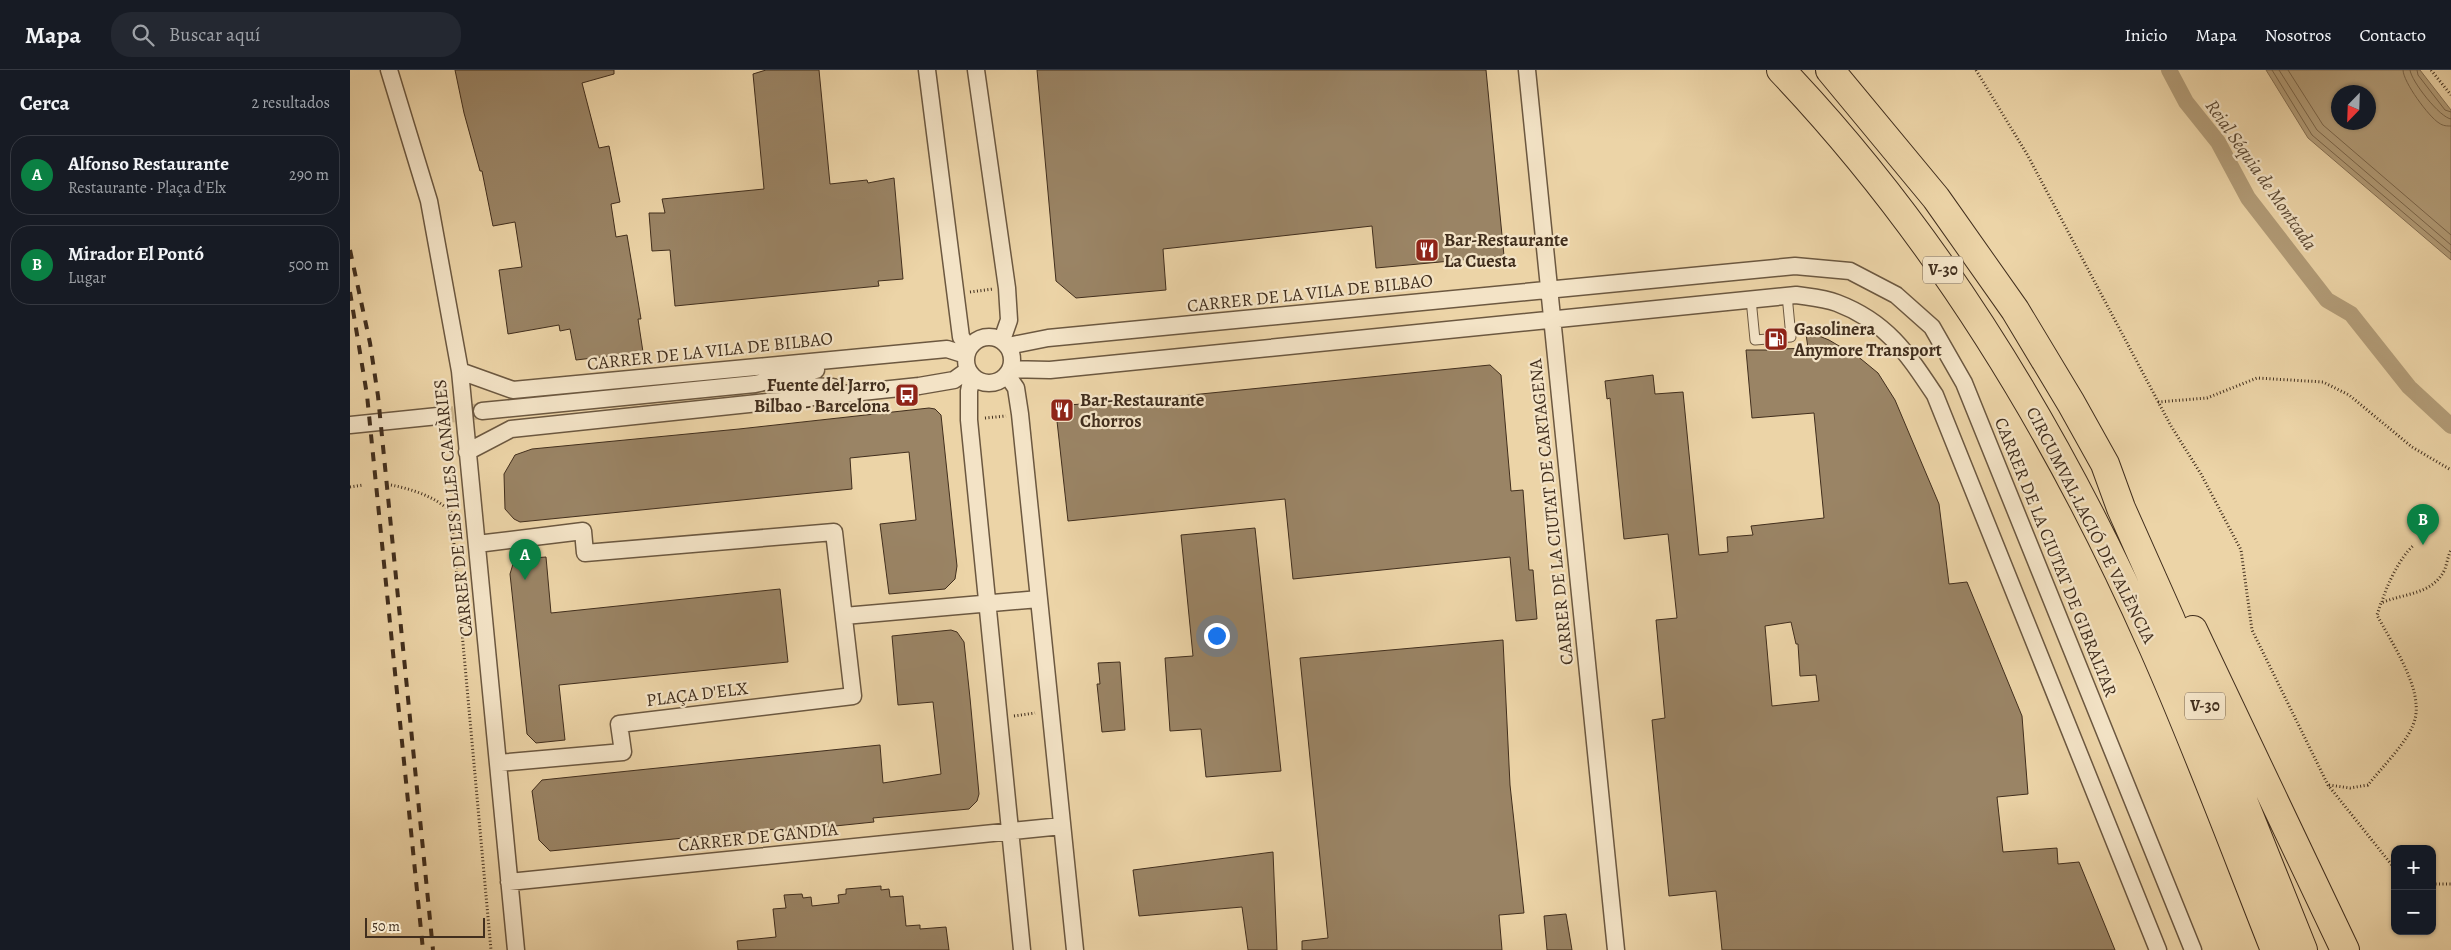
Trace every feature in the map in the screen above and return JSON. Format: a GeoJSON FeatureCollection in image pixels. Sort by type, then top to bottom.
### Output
{"type":"FeatureCollection","features":[{"type":"Feature","properties":{"kind":"highway","name":"CIRCUMVAL·LACIÓ DE VALÈNCIA"},"geometry":{"type":"LineString","coordinates":[[1781,70],[1814,105],[1905,214],[1982,326],[2041,422],[2077,490],[2153,646],[2275,950]]}},
{"type":"Feature","properties":{"kind":"highway","name":"CIRCUMVAL·LACIÓ DE VALÈNCIA"},"geometry":{"type":"LineString","coordinates":[[1830,70],[1936,198],[1992,278],[2071,402],[2105,464],[2121,508],[2170,618],[2303,950]]}},
{"type":"Feature","properties":{"kind":"highway"},"geometry":{"type":"LineString","coordinates":[[2105,464],[2132,500],[2344,950]]}},
{"type":"Feature","properties":{"kind":"street","name":"CARRER DE LES ILLES CANÀRIES"},"geometry":{"type":"LineString","coordinates":[[389,70],[428,201],[460,371],[516,950]]}},
{"type":"Feature","properties":{"kind":"street"},"geometry":{"type":"LineString","coordinates":[[927,70],[961,337],[969,362],[969,420],[1022,950]]}},
{"type":"Feature","properties":{"kind":"street"},"geometry":{"type":"LineString","coordinates":[[976,70],[1007,288],[1009,320],[1005,343]]}},
{"type":"Feature","properties":{"kind":"street","name":"CARRER DE LA CIUTAT DE CARTAGENA"},"geometry":{"type":"LineString","coordinates":[[1526,70],[1616,950]]}},
{"type":"Feature","properties":{"kind":"street","name":"CARRER DE LA VILA DE BILBAO"},"geometry":{"type":"LineString","coordinates":[[1005,343],[1796,266]]}},
{"type":"Feature","properties":{"kind":"street","name":"CARRER DE LA CIUTAT DE GIBRALTAR"},"geometry":{"type":"LineString","coordinates":[[1796,266],[1850,271],[1896,295],[1932,327],[1964,383],[2193,950]]}},
{"type":"Feature","properties":{"kind":"street"},"geometry":{"type":"LineString","coordinates":[[969,362],[986,383],[994,383],[1009,372],[1050,370],[1792,295],[1837,303],[1882,326],[1912,360],[1935,395],[2158,950]]}},
{"type":"Feature","properties":{"kind":"street"},"geometry":{"type":"LineString","coordinates":[[468,452],[511,429],[887,390],[954,380],[969,362],[980,338],[988,336],[1005,343],[1012,352],[1009,372],[1016,388],[1020,414],[1075,950]]}},
{"type":"Feature","properties":{"kind":"street","name":"CARRER DE LA VILA DE BILBAO"},"geometry":{"type":"LineString","coordinates":[[460,371],[513,390],[947,349],[969,362]]}},
{"type":"Feature","properties":{"kind":"street"},"geometry":{"type":"LineString","coordinates":[[482,411],[755,384],[882,355]]}},
{"type":"Feature","properties":{"kind":"street"},"geometry":{"type":"LineString","coordinates":[[755,384],[887,390]]}},
{"type":"Feature","properties":{"kind":"street"},"geometry":{"type":"LineString","coordinates":[[350,424],[438,416]]}},
{"type":"Feature","properties":{"kind":"street","name":"PLAÇA D'ELX"},"geometry":{"type":"LineString","coordinates":[[477,544],[583,532],[584,553],[834,532],[853,696],[619,724],[623,752],[498,763]]}},
{"type":"Feature","properties":{"kind":"street"},"geometry":{"type":"LineString","coordinates":[[844,616],[1039,599]]}},
{"type":"Feature","properties":{"kind":"street","name":"CARRER DE GANDIA"},"geometry":{"type":"LineString","coordinates":[[509,882],[1062,826]]}},
{"type":"Feature","properties":{"kind":"lane"},"geometry":{"type":"LineString","coordinates":[[1752,299],[1755,340],[1791,337],[1792,295]]}},
{"type":"Feature","properties":{"kind":"path"},"geometry":{"type":"LineString","coordinates":[[1976,70],[2028,156],[2158,402],[2202,474],[2240,550],[2252,630],[2328,785],[2391,864]]}},
{"type":"Feature","properties":{"kind":"path"},"geometry":{"type":"LineString","coordinates":[[2431,70],[2451,95]]}},
{"type":"Feature","properties":{"kind":"path"},"geometry":{"type":"LineString","coordinates":[[956,293],[1007,288]]}},
{"type":"Feature","properties":{"kind":"path"},"geometry":{"type":"LineString","coordinates":[[2158,402],[2208,398],[2257,378],[2323,382],[2349,395],[2412,447],[2451,470]]}},
{"type":"Feature","properties":{"kind":"path"},"geometry":{"type":"LineString","coordinates":[[969,420],[1020,414]]}},
{"type":"Feature","properties":{"kind":"path"},"geometry":{"type":"LineString","coordinates":[[350,487],[364,485]]}},
{"type":"Feature","properties":{"kind":"path"},"geometry":{"type":"LineString","coordinates":[[391,485],[407,488],[442,503],[451,512],[492,950]]}},
{"type":"Feature","properties":{"kind":"path"},"geometry":{"type":"LineString","coordinates":[[2328,785],[2350,788],[2368,785],[2404,740],[2415,719],[2414,690],[2377,615],[2386,589],[2398,571],[2404,554],[2413,546]]}},
{"type":"Feature","properties":{"kind":"path"},"geometry":{"type":"LineString","coordinates":[[2381,602],[2416,594],[2428,588],[2438,579],[2445,568],[2451,550]]}},
{"type":"Feature","properties":{"kind":"path"},"geometry":{"type":"LineString","coordinates":[[999,718],[1051,711]]}},
{"type":"Feature","properties":{"kind":"path"},"geometry":{"type":"LineString","coordinates":[[2436,884],[2451,884]]}},
{"type":"Feature","properties":{"kind":"water"},"geometry":{"type":"Polygon","coordinates":[[[2266,70],[2420,70],[2451,110],[2451,260],[2308,138],[2266,70]]]}},
{"type":"Feature","properties":{"kind":"building"},"geometry":{"type":"Polygon","coordinates":[[[455,70],[614,70],[614,74],[582,83],[599,148],[609,146],[620,202],[611,204],[616,237],[627,235],[641,319],[638,319],[643,352],[576,360],[570,329],[560,331],[559,325],[508,334],[499,270],[522,267],[515,222],[493,226],[482,171],[480,171],[464,113],[455,70]]]}},
{"type":"Feature","properties":{"kind":"building"},"geometry":{"type":"Polygon","coordinates":[[[766,70],[819,70],[830,184],[867,180],[868,183],[894,178],[903,279],[878,281],[879,286],[675,306],[670,250],[652,251],[649,213],[665,213],[662,199],[764,189],[753,74],[766,70]]]}},
{"type":"Feature","properties":{"kind":"building"},"geometry":{"type":"Polygon","coordinates":[[[1037,70],[1486,70],[1504,256],[1376,268],[1372,226],[1163,249],[1166,290],[1076,298],[1056,281],[1037,70]]]}},
{"type":"Feature","properties":{"kind":"building"},"geometry":{"type":"Polygon","coordinates":[[[1806,334],[1814,334],[1829,340],[1861,359],[1878,373],[1895,400],[1939,504],[1949,584],[1967,582],[2022,716],[2028,794],[1997,797],[2003,852],[2057,848],[2058,864],[2079,862],[2115,950],[1722,950],[1716,891],[1669,896],[1652,720],[1665,718],[1656,620],[1677,618],[1668,534],[1624,539],[1610,398],[1607,399],[1605,381],[1653,375],[1655,394],[1683,392],[1699,555],[1728,552],[1727,537],[1753,535],[1751,526],[1824,518],[1814,413],[1752,418],[1746,350],[1767,350],[1767,345],[1782,344],[1782,349],[1808,348],[1806,334]],[[1791,622],[1765,626],[1772,706],[1819,701],[1816,675],[1800,676],[1798,644],[1796,644],[1791,622]]]}},
{"type":"Feature","properties":{"kind":"building"},"geometry":{"type":"Polygon","coordinates":[[[1490,365],[1501,375],[1511,491],[1523,490],[1529,570],[1533,570],[1537,619],[1516,621],[1510,557],[1293,579],[1285,499],[1068,521],[1056,412],[1068,405],[1151,399],[1490,365]]]}},
{"type":"Feature","properties":{"kind":"building"},"geometry":{"type":"Polygon","coordinates":[[[929,408],[935,409],[941,415],[957,566],[955,579],[945,589],[889,594],[880,524],[916,520],[909,452],[850,458],[852,489],[520,522],[514,519],[505,509],[504,474],[515,455],[532,449],[929,408]]]}},
{"type":"Feature","properties":{"kind":"building"},"geometry":{"type":"Polygon","coordinates":[[[1255,528],[1281,771],[1206,777],[1201,729],[1170,731],[1165,658],[1193,656],[1181,535],[1255,528]]]}},
{"type":"Feature","properties":{"kind":"building"},"geometry":{"type":"Polygon","coordinates":[[[546,557],[551,613],[780,589],[788,662],[559,685],[565,740],[536,743],[527,734],[510,574],[513,564],[519,559],[546,557]]]}},
{"type":"Feature","properties":{"kind":"building"},"geometry":{"type":"Polygon","coordinates":[[[951,630],[957,632],[964,642],[970,698],[979,794],[977,801],[969,809],[873,818],[874,822],[835,826],[777,831],[777,829],[550,851],[539,840],[532,791],[542,780],[880,745],[883,783],[941,774],[933,702],[898,705],[892,636],[951,630]]]}},
{"type":"Feature","properties":{"kind":"building"},"geometry":{"type":"Polygon","coordinates":[[[1503,640],[1510,785],[1524,913],[1499,915],[1502,950],[1302,950],[1302,941],[1328,938],[1300,658],[1503,640]]]}},
{"type":"Feature","properties":{"kind":"building"},"geometry":{"type":"Polygon","coordinates":[[[1120,662],[1125,730],[1102,732],[1097,684],[1100,684],[1098,663],[1120,662]]]}},
{"type":"Feature","properties":{"kind":"building"},"geometry":{"type":"Polygon","coordinates":[[[1273,852],[1277,950],[1248,950],[1242,907],[1139,916],[1133,870],[1273,852]]]}},
{"type":"Feature","properties":{"kind":"building"},"geometry":{"type":"Polygon","coordinates":[[[881,886],[881,890],[889,889],[890,897],[903,896],[906,926],[920,925],[920,929],[946,927],[949,950],[738,950],[737,941],[776,937],[773,909],[786,908],[784,895],[802,894],[803,898],[811,897],[812,906],[839,903],[838,895],[846,894],[846,889],[881,886]]]}},
{"type":"Feature","properties":{"kind":"building"},"geometry":{"type":"Polygon","coordinates":[[[1566,914],[1572,950],[1547,950],[1544,916],[1566,914]]]}},
{"type":"Feature","properties":{"kind":"waterway","name":"Reial Séquia de Montcada"},"geometry":{"type":"LineString","coordinates":[[2169,70],[2186,102],[2218,142],[2248,198],[2327,300],[2351,314],[2409,387],[2451,426]]}},
{"type":"Feature","properties":{"kind":"tunnel"},"geometry":{"type":"LineString","coordinates":[[438,416],[482,411]]}},
{"type":"Feature","properties":{"kind":"railway"},"geometry":{"type":"LineString","coordinates":[[350,250],[370,343],[378,396],[433,950]]}},
{"type":"Feature","properties":{"kind":"railway"},"geometry":{"type":"LineString","coordinates":[[350,292],[367,395],[423,950]]}},
{"type":"Feature","properties":{"kind":"place","name":"Bar-Restaurante La Cuesta"},"geometry":{"type":"Point","coordinates":[1427,250]}},
{"type":"Feature","properties":{"kind":"place","name":"Gasolinera Anymore Transport"},"geometry":{"type":"Point","coordinates":[1776,339]}},
{"type":"Feature","properties":{"kind":"place","name":"Fuente del Jarro, Bilbao - Barcelona"},"geometry":{"type":"Point","coordinates":[907,395]}},
{"type":"Feature","properties":{"kind":"place","name":"Bar-Restaurante Chorros"},"geometry":{"type":"Point","coordinates":[1062,410]}},
{"type":"Feature","properties":{"kind":"place","name":"Mirador El Pontó"},"geometry":{"type":"Point","coordinates":[2423,545]}},
{"type":"Feature","properties":{"kind":"place","name":"Alfonso Restaurante"},"geometry":{"type":"Point","coordinates":[525,580]}}]}
